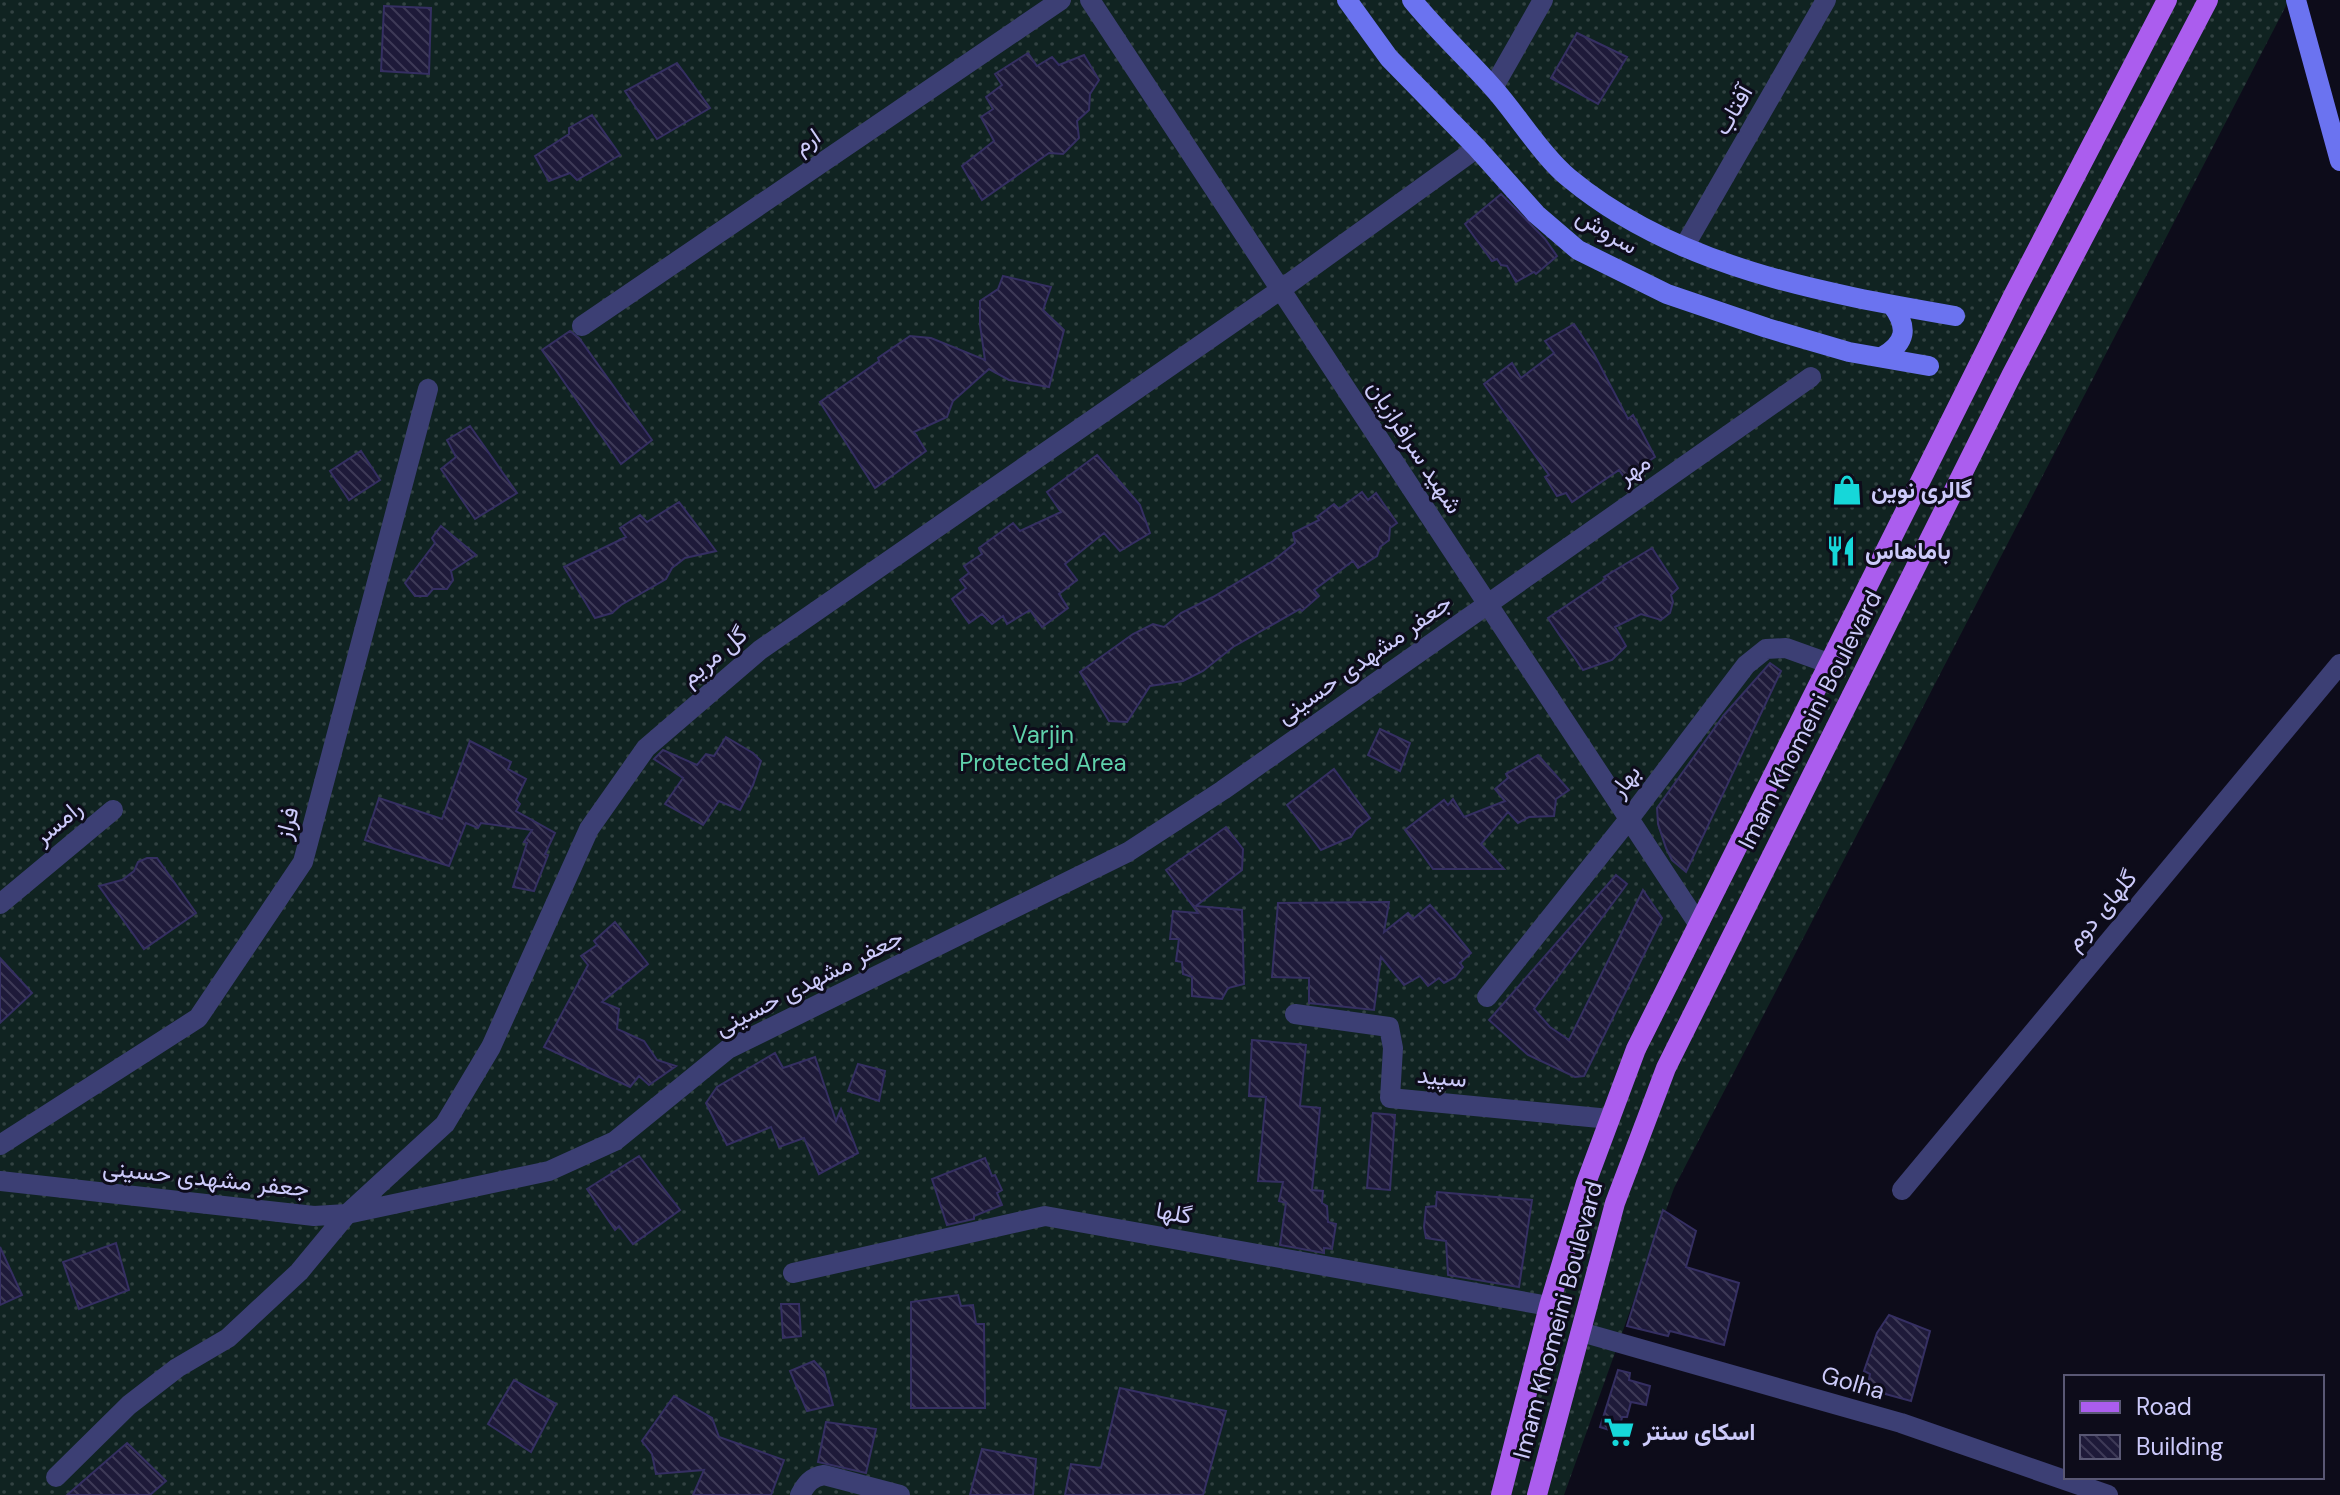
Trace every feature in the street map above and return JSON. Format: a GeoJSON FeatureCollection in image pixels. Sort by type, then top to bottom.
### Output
{"type":"FeatureCollection","features":[{"type":"Feature","properties":{"kind":"main road","name":"Imam Khomeini Boulevard"},"geometry":{"type":"LineString","coordinates":[[1501,1495],[1549,1306],[1586,1183],[1636,1049],[2013,296],[2167,0]]}},
{"type":"Feature","properties":{"kind":"main road","name":"Imam Khomeini Boulevard"},"geometry":{"type":"LineString","coordinates":[[1537,1495],[1615,1203],[1666,1068],[2005,388],[2208,0]]}},
{"type":"Feature","properties":{"kind":"street","name":"ارم"},"geometry":{"type":"LineString","coordinates":[[582,326],[1061,0]]}},
{"type":"Feature","properties":{"kind":"street","name":"شهید سرافرازیان"},"geometry":{"type":"LineString","coordinates":[[1090,0],[1697,922]]}},
{"type":"Feature","properties":{"kind":"street","name":"سروش"},"geometry":{"type":"LineString","coordinates":[[1347,0],[1389,58],[1536,214],[1578,250],[1667,294],[1849,352],[1929,366]]}},
{"type":"Feature","properties":{"kind":"street","name":"سروش"},"geometry":{"type":"LineString","coordinates":[[1412,0],[1493,88],[1566,176],[1606,205],[1684,247],[1782,281],[1955,316]]}},
{"type":"Feature","properties":{"kind":"street"},"geometry":{"type":"LineString","coordinates":[[1493,88],[1543,0]]}},
{"type":"Feature","properties":{"kind":"street","name":"آفتاب"},"geometry":{"type":"LineString","coordinates":[[1684,247],[1826,0]]}},
{"type":"Feature","properties":{"kind":"street"},"geometry":{"type":"LineString","coordinates":[[2296,0],[2340,161]]}},
{"type":"Feature","properties":{"kind":"street","name":"گل مریم"},"geometry":{"type":"LineString","coordinates":[[56,1477],[129,1405],[177,1368],[228,1338],[299,1272],[347,1214],[445,1124],[491,1047],[589,829],[646,748],[760,650],[1280,290],[1477,148]]}},
{"type":"Feature","properties":{"kind":"street"},"geometry":{"type":"LineString","coordinates":[[1882,357],[1896,349],[1903,335],[1902,318],[1892,305]]}},
{"type":"Feature","properties":{"kind":"street","name":"مهر"},"geometry":{"type":"LineString","coordinates":[[1487,603],[1811,377]]}},
{"type":"Feature","properties":{"kind":"street","name":"فراز"},"geometry":{"type":"LineString","coordinates":[[0,1145],[198,1018],[303,862],[428,389]]}},
{"type":"Feature","properties":{"kind":"street","name":"جعفر مشهدی حسینی"},"geometry":{"type":"LineString","coordinates":[[0,1181],[314,1216],[347,1214],[549,1171],[615,1141],[728,1049],[1128,852],[1223,790],[1487,603]]}},
{"type":"Feature","properties":{"kind":"street","name":"بهار"},"geometry":{"type":"LineString","coordinates":[[1487,997],[1629,819],[1746,665],[1766,649],[1786,648],[1828,663]]}},
{"type":"Feature","properties":{"kind":"street","name":"گلهای دوم"},"geometry":{"type":"LineString","coordinates":[[1902,1190],[2340,664]]}},
{"type":"Feature","properties":{"kind":"street","name":"رامسر"},"geometry":{"type":"LineString","coordinates":[[0,904],[113,810]]}},
{"type":"Feature","properties":{"kind":"street","name":"سپید"},"geometry":{"type":"LineString","coordinates":[[1295,1014],[1389,1027],[1393,1048],[1390,1098],[1610,1119]]}},
{"type":"Feature","properties":{"kind":"street","name":"گلها"},"geometry":{"type":"LineString","coordinates":[[793,1273],[1045,1216],[1549,1306]]}},
{"type":"Feature","properties":{"kind":"street","name":"Golha"},"geometry":{"type":"LineString","coordinates":[[1581,1332],[1901,1423],[2108,1495]]}},
{"type":"Feature","properties":{"kind":"street"},"geometry":{"type":"LineString","coordinates":[[800,1495],[807,1483],[816,1476],[824,1475],[900,1495]]}},
{"type":"Feature","properties":{"kind":"green space","name":"Varjin Protected Area"},"geometry":{"type":"Polygon","coordinates":[[[0,0],[2289,0],[1674,1188],[1564,1495],[0,1495],[0,0]]]}},
{"type":"Feature","properties":{"kind":"building"},"geometry":{"type":"Polygon","coordinates":[[[384,6],[431,8],[429,74],[381,71],[384,6]]]}},
{"type":"Feature","properties":{"kind":"building"},"geometry":{"type":"Polygon","coordinates":[[[1577,33],[1627,57],[1598,104],[1551,78],[1577,33]]]}},
{"type":"Feature","properties":{"kind":"building"},"geometry":{"type":"Polygon","coordinates":[[[1028,53],[1037,66],[1052,57],[1059,65],[1084,55],[1099,80],[1090,94],[1089,110],[1077,121],[1079,138],[1063,154],[1049,153],[982,200],[962,166],[994,141],[981,117],[993,109],[986,97],[1002,85],[995,74],[1028,53]]]}},
{"type":"Feature","properties":{"kind":"building"},"geometry":{"type":"Polygon","coordinates":[[[677,63],[710,108],[657,139],[625,91],[677,63]]]}},
{"type":"Feature","properties":{"kind":"building"},"geometry":{"type":"Polygon","coordinates":[[[592,115],[620,155],[577,180],[570,173],[549,181],[535,156],[569,134],[569,128],[592,115]]]}},
{"type":"Feature","properties":{"kind":"building"},"geometry":{"type":"Polygon","coordinates":[[[1501,194],[1545,239],[1557,256],[1536,274],[1534,272],[1516,282],[1507,266],[1501,265],[1497,259],[1492,261],[1465,224],[1501,194]]]}},
{"type":"Feature","properties":{"kind":"building"},"geometry":{"type":"Polygon","coordinates":[[[1003,276],[1051,287],[1043,310],[1064,330],[1049,387],[1009,380],[989,369],[953,401],[947,417],[914,432],[926,451],[875,488],[820,402],[910,336],[931,338],[985,360],[980,301],[998,289],[1003,276]]]}},
{"type":"Feature","properties":{"kind":"building"},"geometry":{"type":"Polygon","coordinates":[[[1574,324],[1594,354],[1628,419],[1633,415],[1655,457],[1624,477],[1619,470],[1572,502],[1566,493],[1557,496],[1545,477],[1549,475],[1484,384],[1512,363],[1521,378],[1554,353],[1545,341],[1574,324]]]}},
{"type":"Feature","properties":{"kind":"building"},"geometry":{"type":"Polygon","coordinates":[[[570,331],[579,338],[652,440],[621,464],[542,350],[570,331]]]}},
{"type":"Feature","properties":{"kind":"building"},"geometry":{"type":"Polygon","coordinates":[[[470,426],[517,493],[475,519],[441,469],[456,457],[447,440],[470,426]]]}},
{"type":"Feature","properties":{"kind":"building"},"geometry":{"type":"Polygon","coordinates":[[[361,451],[380,480],[349,500],[330,471],[361,451]]]}},
{"type":"Feature","properties":{"kind":"building"},"geometry":{"type":"Polygon","coordinates":[[[1097,455],[1140,505],[1150,533],[1120,551],[1104,533],[1065,564],[1077,580],[1059,594],[1068,608],[1042,627],[1030,610],[1007,624],[1003,616],[992,624],[982,614],[969,623],[952,599],[966,588],[960,580],[969,573],[964,566],[982,554],[979,548],[1013,523],[1020,531],[1061,512],[1047,492],[1097,455]]]}},
{"type":"Feature","properties":{"kind":"building"},"geometry":{"type":"Polygon","coordinates":[[[1362,492],[1368,500],[1376,493],[1397,523],[1390,528],[1389,540],[1380,547],[1377,556],[1358,568],[1353,561],[1314,590],[1319,596],[1302,611],[1300,609],[1233,647],[1203,671],[1183,681],[1150,686],[1127,722],[1109,721],[1080,672],[1133,634],[1153,624],[1164,627],[1181,613],[1273,561],[1295,543],[1293,533],[1319,520],[1317,517],[1334,504],[1339,509],[1362,492]]]}},
{"type":"Feature","properties":{"kind":"building"},"geometry":{"type":"Polygon","coordinates":[[[679,502],[716,551],[685,558],[672,568],[666,579],[612,613],[595,618],[564,567],[626,537],[620,528],[640,515],[647,522],[679,502]]]}},
{"type":"Feature","properties":{"kind":"building"},"geometry":{"type":"Polygon","coordinates":[[[441,526],[476,555],[451,571],[453,580],[447,589],[433,589],[427,596],[415,596],[405,583],[435,543],[432,538],[441,526]]]}},
{"type":"Feature","properties":{"kind":"building"},"geometry":{"type":"Polygon","coordinates":[[[1652,548],[1678,588],[1671,595],[1670,613],[1661,620],[1641,614],[1615,627],[1626,646],[1612,660],[1583,670],[1548,618],[1606,579],[1604,577],[1652,548]]]}},
{"type":"Feature","properties":{"kind":"building"},"geometry":{"type":"Polygon","coordinates":[[[1770,663],[1781,671],[1686,872],[1672,860],[1666,848],[1658,824],[1657,808],[1724,715],[1770,663]]]}},
{"type":"Feature","properties":{"kind":"building"},"geometry":{"type":"Polygon","coordinates":[[[1380,729],[1410,743],[1400,771],[1368,755],[1380,729]]]}},
{"type":"Feature","properties":{"kind":"building"},"geometry":{"type":"Polygon","coordinates":[[[726,737],[761,761],[740,810],[719,801],[703,825],[665,804],[683,778],[654,759],[663,750],[697,765],[706,754],[714,756],[726,737]]]}},
{"type":"Feature","properties":{"kind":"building"},"geometry":{"type":"Polygon","coordinates":[[[470,741],[511,762],[508,769],[526,779],[516,800],[520,804],[516,811],[555,833],[534,891],[513,887],[527,843],[524,842],[532,830],[481,823],[478,828],[466,823],[449,866],[365,840],[379,798],[442,819],[470,741]]]}},
{"type":"Feature","properties":{"kind":"building"},"geometry":{"type":"Polygon","coordinates":[[[1538,755],[1569,790],[1556,799],[1554,816],[1529,817],[1518,823],[1508,812],[1481,844],[1504,869],[1433,869],[1405,830],[1444,800],[1448,805],[1453,799],[1464,817],[1505,801],[1495,789],[1508,778],[1506,774],[1538,755]]]}},
{"type":"Feature","properties":{"kind":"building"},"geometry":{"type":"Polygon","coordinates":[[[1334,769],[1370,818],[1351,837],[1321,850],[1287,805],[1334,769]]]}},
{"type":"Feature","properties":{"kind":"building"},"geometry":{"type":"Polygon","coordinates":[[[1226,827],[1243,849],[1242,870],[1196,906],[1242,910],[1244,984],[1228,988],[1222,999],[1192,996],[1192,977],[1183,974],[1182,962],[1176,961],[1179,939],[1170,939],[1173,911],[1198,913],[1166,870],[1226,827]]]}},
{"type":"Feature","properties":{"kind":"building"},"geometry":{"type":"Polygon","coordinates":[[[157,858],[196,913],[144,949],[99,886],[122,880],[134,871],[138,862],[157,858]]]}},
{"type":"Feature","properties":{"kind":"building"},"geometry":{"type":"Polygon","coordinates":[[[1616,875],[1627,884],[1534,1009],[1550,1027],[1569,1040],[1643,890],[1662,918],[1584,1076],[1575,1077],[1528,1055],[1489,1020],[1616,875]]]}},
{"type":"Feature","properties":{"kind":"building"},"geometry":{"type":"Polygon","coordinates":[[[1389,902],[1384,932],[1408,913],[1413,919],[1430,905],[1449,926],[1471,953],[1460,963],[1463,967],[1455,977],[1444,983],[1439,978],[1428,986],[1420,976],[1404,985],[1381,957],[1374,1010],[1309,1003],[1309,978],[1272,977],[1278,903],[1389,902]]]}},
{"type":"Feature","properties":{"kind":"building"},"geometry":{"type":"Polygon","coordinates":[[[615,922],[648,964],[602,1002],[619,1009],[617,1029],[644,1041],[657,1060],[676,1066],[649,1085],[639,1076],[630,1087],[544,1047],[588,965],[581,956],[597,945],[594,941],[615,922]]]}},
{"type":"Feature","properties":{"kind":"building"},"geometry":{"type":"Polygon","coordinates":[[[0,958],[32,993],[0,1023],[0,958]]]}},
{"type":"Feature","properties":{"kind":"building"},"geometry":{"type":"Polygon","coordinates":[[[1252,1040],[1306,1045],[1300,1106],[1320,1108],[1312,1190],[1323,1191],[1322,1203],[1327,1206],[1328,1222],[1336,1224],[1332,1249],[1324,1248],[1324,1253],[1280,1245],[1286,1203],[1279,1201],[1283,1182],[1258,1181],[1266,1097],[1249,1096],[1252,1040]]]}},
{"type":"Feature","properties":{"kind":"building"},"geometry":{"type":"Polygon","coordinates":[[[775,1053],[783,1068],[815,1057],[836,1121],[841,1109],[858,1153],[819,1174],[804,1138],[779,1147],[771,1127],[727,1145],[706,1103],[717,1087],[775,1053]]]}},
{"type":"Feature","properties":{"kind":"building"},"geometry":{"type":"Polygon","coordinates":[[[858,1064],[885,1071],[879,1101],[848,1091],[858,1064]]]}},
{"type":"Feature","properties":{"kind":"building"},"geometry":{"type":"Polygon","coordinates":[[[1373,1113],[1395,1115],[1390,1190],[1367,1188],[1373,1113]]]}},
{"type":"Feature","properties":{"kind":"building"},"geometry":{"type":"Polygon","coordinates":[[[639,1156],[680,1210],[633,1244],[619,1226],[615,1230],[587,1189],[639,1156]]]}},
{"type":"Feature","properties":{"kind":"building"},"geometry":{"type":"Polygon","coordinates":[[[985,1158],[1002,1190],[997,1193],[1002,1205],[974,1216],[974,1219],[947,1225],[932,1179],[985,1158]]]}},
{"type":"Feature","properties":{"kind":"building"},"geometry":{"type":"Polygon","coordinates":[[[1437,1192],[1532,1200],[1519,1287],[1448,1275],[1446,1241],[1426,1238],[1424,1227],[1426,1207],[1436,1206],[1437,1192]]]}},
{"type":"Feature","properties":{"kind":"building"},"geometry":{"type":"Polygon","coordinates":[[[1663,1210],[1696,1231],[1686,1267],[1739,1283],[1724,1345],[1670,1331],[1668,1336],[1627,1326],[1663,1210]]]}},
{"type":"Feature","properties":{"kind":"building"},"geometry":{"type":"Polygon","coordinates":[[[116,1243],[129,1290],[79,1309],[63,1262],[116,1243]]]}},
{"type":"Feature","properties":{"kind":"building"},"geometry":{"type":"Polygon","coordinates":[[[0,1247],[22,1295],[0,1305],[0,1247]]]}},
{"type":"Feature","properties":{"kind":"building"},"geometry":{"type":"Polygon","coordinates":[[[958,1295],[961,1306],[973,1305],[976,1324],[984,1324],[985,1408],[911,1408],[911,1302],[958,1295]]]}},
{"type":"Feature","properties":{"kind":"building"},"geometry":{"type":"Polygon","coordinates":[[[781,1304],[799,1304],[801,1336],[783,1338],[781,1304]]]}},
{"type":"Feature","properties":{"kind":"building"},"geometry":{"type":"Polygon","coordinates":[[[1889,1315],[1930,1331],[1911,1401],[1867,1389],[1870,1374],[1864,1371],[1877,1333],[1889,1315]]]}},
{"type":"Feature","properties":{"kind":"building"},"geometry":{"type":"Polygon","coordinates":[[[814,1361],[824,1372],[833,1405],[807,1411],[790,1371],[814,1361]]]}},
{"type":"Feature","properties":{"kind":"building"},"geometry":{"type":"Polygon","coordinates":[[[1618,1370],[1630,1373],[1629,1380],[1650,1386],[1646,1405],[1631,1402],[1627,1417],[1622,1417],[1619,1433],[1600,1427],[1618,1370]]]}},
{"type":"Feature","properties":{"kind":"building"},"geometry":{"type":"Polygon","coordinates":[[[514,1380],[556,1404],[531,1452],[488,1424],[514,1380]]]}},
{"type":"Feature","properties":{"kind":"building"},"geometry":{"type":"Polygon","coordinates":[[[1120,1388],[1226,1411],[1203,1495],[1065,1495],[1071,1464],[1101,1468],[1120,1388]]]}},
{"type":"Feature","properties":{"kind":"building"},"geometry":{"type":"Polygon","coordinates":[[[674,1396],[712,1418],[719,1437],[784,1460],[771,1495],[693,1495],[704,1470],[656,1474],[652,1454],[642,1441],[674,1396]]]}},
{"type":"Feature","properties":{"kind":"building"},"geometry":{"type":"Polygon","coordinates":[[[826,1422],[876,1429],[866,1473],[818,1462],[826,1422]]]}},
{"type":"Feature","properties":{"kind":"building"},"geometry":{"type":"Polygon","coordinates":[[[127,1443],[166,1481],[150,1495],[67,1495],[127,1443]]]}},
{"type":"Feature","properties":{"kind":"building"},"geometry":{"type":"Polygon","coordinates":[[[982,1449],[1036,1459],[1033,1495],[970,1495],[982,1449]]]}},
{"type":"Feature","properties":{"kind":"place","name":"گالری نوین"},"geometry":{"type":"Point","coordinates":[1847,490]}},
{"type":"Feature","properties":{"kind":"place","name":"باماهاس"},"geometry":{"type":"Point","coordinates":[1841,551]}},
{"type":"Feature","properties":{"kind":"place","name":"اسکای سنتر"},"geometry":{"type":"Point","coordinates":[1619,1432]}}]}
